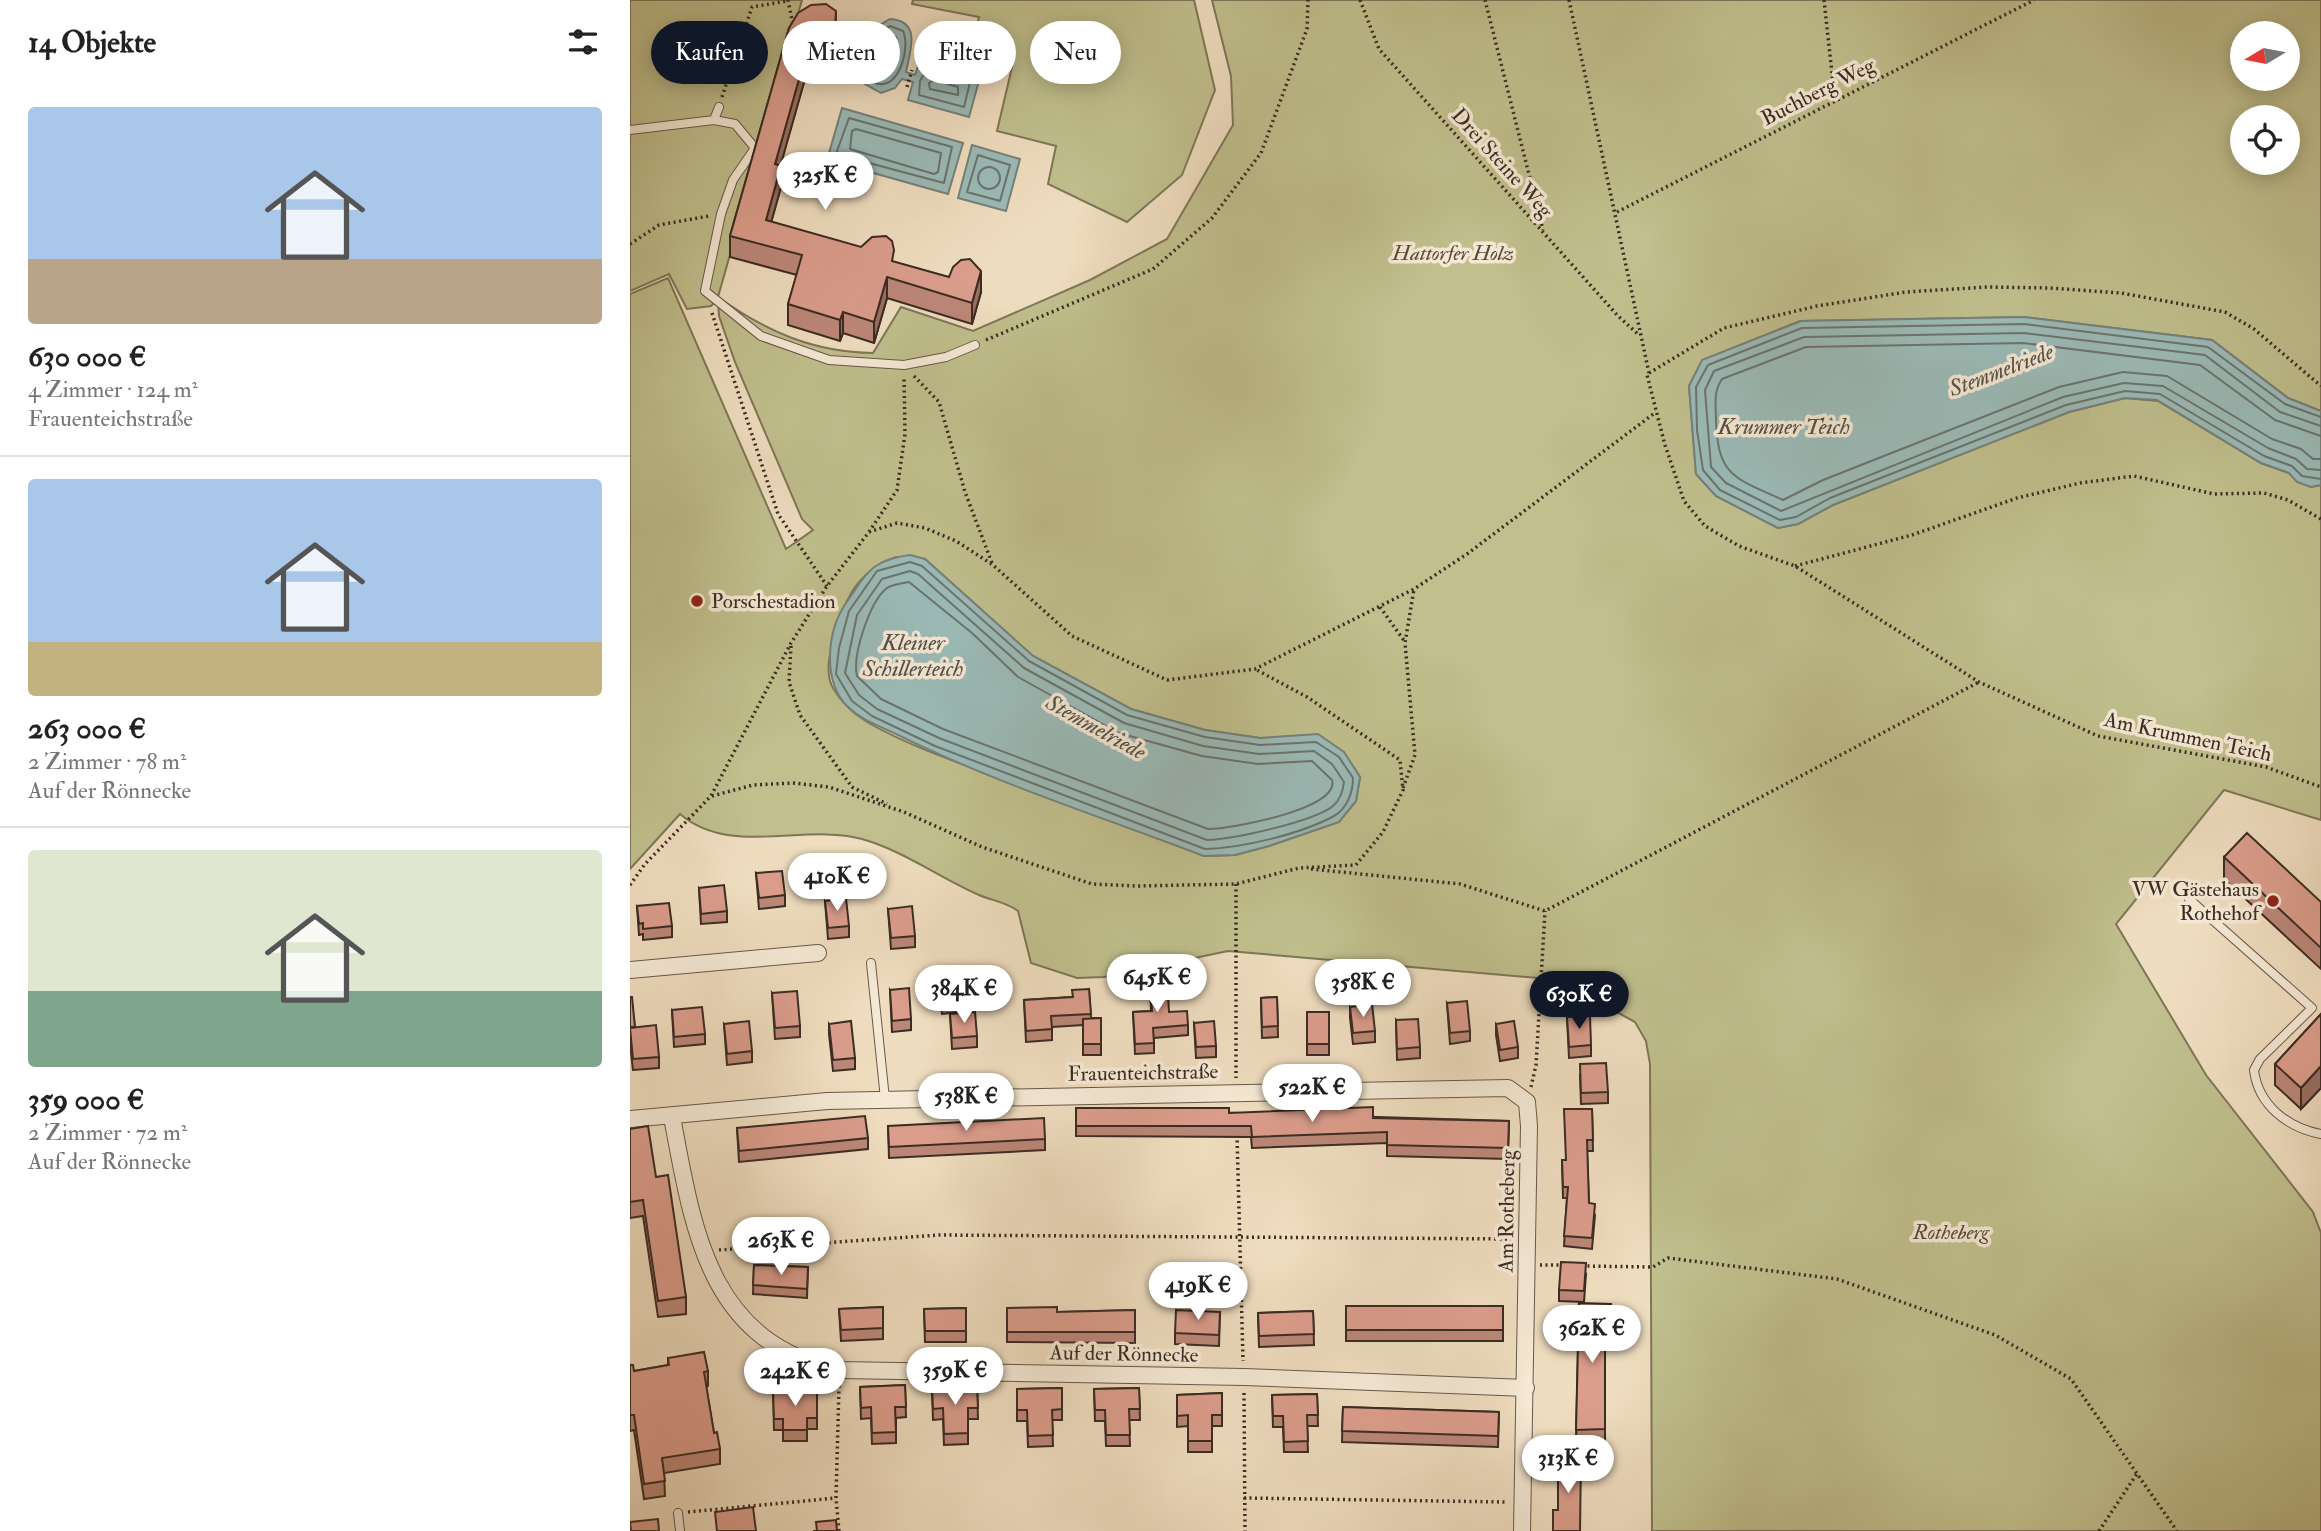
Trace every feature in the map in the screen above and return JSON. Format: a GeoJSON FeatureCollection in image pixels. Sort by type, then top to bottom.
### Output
{"type":"FeatureCollection","features":[{"type":"Feature","properties":{"kind":"street"},"geometry":{"type":"LineString","coordinates":[[630,970],[818,953]]}},
{"type":"Feature","properties":{"kind":"street","name":"Frauenteichstraße"},"geometry":{"type":"LineString","coordinates":[[630,1119],[827,1101],[1236,1092],[1508,1088],[1527,1102]]}},
{"type":"Feature","properties":{"kind":"street","name":"Am Rotheberg"},"geometry":{"type":"LineString","coordinates":[[1521,1531],[1529,1239],[1527,1102]]}},
{"type":"Feature","properties":{"kind":"street","name":"Auf der Rönnecke"},"geometry":{"type":"LineString","coordinates":[[672,1117],[704,1252],[729,1304],[757,1335],[798,1359],[839,1370],[1244,1377],[1526,1388]]}},
{"type":"Feature","properties":{"kind":"lane"},"geometry":{"type":"LineString","coordinates":[[714,120],[719,107]]}},
{"type":"Feature","properties":{"kind":"lane"},"geometry":{"type":"LineString","coordinates":[[630,130],[714,120],[735,124],[755,148],[733,180],[721,214],[705,291],[761,336],[829,360],[904,365],[946,357],[975,345]]}},
{"type":"Feature","properties":{"kind":"lane"},"geometry":{"type":"LineString","coordinates":[[2189,899],[2312,1008],[2260,1059],[2254,1070],[2262,1098],[2278,1114],[2300,1129],[2321,1134]]}},
{"type":"Feature","properties":{"kind":"lane"},"geometry":{"type":"LineString","coordinates":[[871,963],[885,1099]]}},
{"type":"Feature","properties":{"kind":"lane"},"geometry":{"type":"LineString","coordinates":[[678,1513],[680,1531]]}},
{"type":"Feature","properties":{"kind":"path"},"geometry":{"type":"LineString","coordinates":[[975,345],[1153,269],[1212,218],[1261,153],[1307,29],[1308,0]]}},
{"type":"Feature","properties":{"kind":"path","name":"Drei Steine Weg"},"geometry":{"type":"LineString","coordinates":[[1360,0],[1379,49],[1639,335]]}},
{"type":"Feature","properties":{"kind":"path"},"geometry":{"type":"LineString","coordinates":[[1485,0],[1543,232]]}},
{"type":"Feature","properties":{"kind":"path","name":"Am Krummen Teich"},"geometry":{"type":"LineString","coordinates":[[1569,0],[1616,212],[1656,412],[1684,501],[1705,526],[1739,546],[1795,566],[1979,682],[2098,736],[2266,767],[2321,788]]}},
{"type":"Feature","properties":{"kind":"path"},"geometry":{"type":"LineString","coordinates":[[1824,0],[1835,101]]}},
{"type":"Feature","properties":{"kind":"path","name":"Buchberg Weg"},"geometry":{"type":"LineString","coordinates":[[1616,212],[2034,0]]}},
{"type":"Feature","properties":{"kind":"path"},"geometry":{"type":"LineString","coordinates":[[719,107],[752,7],[787,1],[794,21]]}},
{"type":"Feature","properties":{"kind":"path"},"geometry":{"type":"LineString","coordinates":[[907,87],[912,70]]}},
{"type":"Feature","properties":{"kind":"path"},"geometry":{"type":"LineString","coordinates":[[630,244],[659,225],[721,214]]}},
{"type":"Feature","properties":{"kind":"path"},"geometry":{"type":"LineString","coordinates":[[1649,373],[1724,328],[1817,306],[1906,292],[1987,287],[2050,288],[2121,293],[2225,312],[2254,329],[2321,386]]}},
{"type":"Feature","properties":{"kind":"path"},"geometry":{"type":"LineString","coordinates":[[705,291],[750,436],[778,514],[827,586]]}},
{"type":"Feature","properties":{"kind":"path"},"geometry":{"type":"LineString","coordinates":[[630,885],[645,864],[711,796],[791,643],[827,586],[869,532],[897,490],[905,434],[904,365]]}},
{"type":"Feature","properties":{"kind":"path"},"geometry":{"type":"LineString","coordinates":[[904,365],[939,402],[965,492],[993,565]]}},
{"type":"Feature","properties":{"kind":"path"},"geometry":{"type":"LineString","coordinates":[[869,532],[897,523],[925,527],[956,541],[993,565],[1072,636],[1167,680],[1255,669],[1414,589],[1467,554],[1656,412]]}},
{"type":"Feature","properties":{"kind":"path"},"geometry":{"type":"LineString","coordinates":[[1795,566],[1912,535],[2017,498],[2080,483],[2134,476],[2214,494],[2264,493],[2288,500],[2321,519]]}},
{"type":"Feature","properties":{"kind":"path"},"geometry":{"type":"LineString","coordinates":[[791,643],[789,682],[800,715],[826,755],[852,787],[982,847],[1092,884],[1236,884],[1299,868],[1356,865],[1384,832],[1415,755],[1405,643],[1414,589]]}},
{"type":"Feature","properties":{"kind":"path"},"geometry":{"type":"LineString","coordinates":[[1380,607],[1405,643]]}},
{"type":"Feature","properties":{"kind":"path"},"geometry":{"type":"LineString","coordinates":[[1255,669],[1307,697],[1400,760],[1403,790]]}},
{"type":"Feature","properties":{"kind":"path"},"geometry":{"type":"LineString","coordinates":[[1299,868],[1460,884],[1545,911],[1979,682]]}},
{"type":"Feature","properties":{"kind":"path"},"geometry":{"type":"LineString","coordinates":[[711,796],[753,785],[793,783],[829,787],[904,812]]}},
{"type":"Feature","properties":{"kind":"path"},"geometry":{"type":"LineString","coordinates":[[1236,884],[1236,1092]]}},
{"type":"Feature","properties":{"kind":"path"},"geometry":{"type":"LineString","coordinates":[[1527,1102],[1536,1065],[1545,911]]}},
{"type":"Feature","properties":{"kind":"path"},"geometry":{"type":"LineString","coordinates":[[1237,1132],[1245,1531]]}},
{"type":"Feature","properties":{"kind":"path"},"geometry":{"type":"LineString","coordinates":[[704,1252],[939,1235],[1529,1239]]}},
{"type":"Feature","properties":{"kind":"path"},"geometry":{"type":"LineString","coordinates":[[1527,1265],[1653,1267],[1668,1258],[1837,1279],[1995,1335],[2071,1379],[2177,1531]]}},
{"type":"Feature","properties":{"kind":"path"},"geometry":{"type":"LineString","coordinates":[[839,1370],[836,1498],[839,1531]]}},
{"type":"Feature","properties":{"kind":"path"},"geometry":{"type":"LineString","coordinates":[[2099,1531],[2138,1472]]}},
{"type":"Feature","properties":{"kind":"path"},"geometry":{"type":"LineString","coordinates":[[678,1513],[836,1498]]}},
{"type":"Feature","properties":{"kind":"path"},"geometry":{"type":"LineString","coordinates":[[1244,1498],[1522,1502]]}},
{"type":"Feature","properties":{"kind":"green space"},"geometry":{"type":"Polygon","coordinates":[[[630,0],[802,0],[796,21],[782,21],[782,71],[718,297],[754,320],[791,338],[830,349],[873,353],[901,307],[973,331],[1090,280],[1167,239],[1233,125],[1231,76],[1212,0],[2321,0],[2321,411],[2288,398],[2212,340],[2024,317],[1800,321],[1703,360],[1689,386],[1696,474],[1716,496],[1778,528],[1798,524],[1833,505],[2069,412],[2125,398],[2158,401],[2261,463],[2289,473],[2298,482],[2311,487],[2321,485],[2321,820],[2224,790],[2116,924],[2206,1075],[2313,1212],[2321,1233],[2321,1531],[1652,1531],[1650,1064],[1646,1041],[1635,1022],[1578,991],[1538,978],[1228,951],[1104,977],[1077,978],[1031,963],[1018,911],[964,888],[893,850],[862,839],[840,835],[744,837],[721,834],[700,827],[680,814],[630,869],[630,294],[668,278],[786,549],[813,530],[802,519],[735,362],[719,316],[718,299],[711,306],[687,309],[669,274],[630,291],[630,0]],[[896,557],[874,568],[852,592],[842,614],[829,665],[830,681],[840,698],[857,715],[882,730],[932,753],[1204,856],[1235,855],[1339,822],[1356,801],[1360,777],[1344,753],[1318,735],[1260,738],[1205,730],[1131,709],[1033,656],[925,559],[896,557]]]}},
{"type":"Feature","properties":{"kind":"green space"},"geometry":{"type":"Polygon","coordinates":[[[913,0],[1194,0],[1215,90],[1182,175],[1127,222],[1048,184],[1056,146],[997,131],[1008,84],[1016,84],[1016,21],[978,21],[979,17],[912,4],[913,0]]]}},
{"type":"Feature","properties":{"kind":"water"},"geometry":{"type":"Polygon","coordinates":[[[900,21],[907,25],[912,38],[906,72],[914,75],[914,84],[978,84],[969,117],[908,100],[913,82],[902,79],[900,82],[900,21]]]}},
{"type":"Feature","properties":{"kind":"water"},"geometry":{"type":"Polygon","coordinates":[[[865,84],[898,84],[895,88],[881,93],[865,84]]]}},
{"type":"Feature","properties":{"kind":"water"},"geometry":{"type":"Polygon","coordinates":[[[842,108],[963,143],[948,194],[827,160],[842,108]]]}},
{"type":"Feature","properties":{"kind":"water"},"geometry":{"type":"Polygon","coordinates":[[[972,145],[1020,159],[1006,211],[958,198],[972,145]]]}},
{"type":"Feature","properties":{"kind":"water","name":"Krummer Teich"},"geometry":{"type":"Polygon","coordinates":[[[2024,317],[2212,340],[2288,398],[2321,411],[2321,485],[2311,487],[2297,482],[2289,473],[2261,463],[2157,400],[2125,398],[2069,412],[1833,505],[1798,524],[1778,528],[1716,496],[1696,474],[1689,386],[1702,360],[1801,321],[2024,317]]]}},
{"type":"Feature","properties":{"kind":"water","name":"Kleiner Schillerteich"},"geometry":{"type":"Polygon","coordinates":[[[910,555],[925,559],[1033,656],[1131,709],[1205,730],[1260,738],[1318,734],[1344,752],[1360,777],[1356,801],[1339,822],[1235,855],[1204,856],[1011,784],[865,719],[847,706],[839,695],[831,669],[831,641],[846,603],[871,570],[886,560],[910,555]]]}},
{"type":"Feature","properties":{"kind":"building"},"geometry":{"type":"Polygon","coordinates":[[[826,4],[836,11],[835,21],[793,21],[798,13],[811,5],[826,4]]]}},
{"type":"Feature","properties":{"kind":"building"},"geometry":{"type":"Polygon","coordinates":[[[782,53],[782,84],[798,84],[775,164],[781,166],[766,220],[861,247],[872,237],[886,236],[892,241],[892,261],[949,277],[953,267],[961,260],[970,259],[981,271],[972,303],[887,277],[874,322],[843,312],[840,320],[788,304],[802,255],[730,236],[782,53]]]}},
{"type":"Feature","properties":{"kind":"building"},"geometry":{"type":"Polygon","coordinates":[[[2247,833],[2321,902],[2321,948],[2224,857],[2247,833]]]}},
{"type":"Feature","properties":{"kind":"building"},"geometry":{"type":"Polygon","coordinates":[[[782,871],[785,895],[759,898],[756,873],[782,871]]]}},
{"type":"Feature","properties":{"kind":"building"},"geometry":{"type":"Polygon","coordinates":[[[724,885],[727,911],[701,914],[699,888],[724,885]]]}},
{"type":"Feature","properties":{"kind":"building"},"geometry":{"type":"Polygon","coordinates":[[[846,898],[849,926],[828,928],[825,901],[846,898]]]}},
{"type":"Feature","properties":{"kind":"building"},"geometry":{"type":"Polygon","coordinates":[[[669,903],[672,926],[643,929],[643,923],[639,924],[637,906],[669,903]]]}},
{"type":"Feature","properties":{"kind":"building"},"geometry":{"type":"Polygon","coordinates":[[[912,906],[915,936],[891,938],[888,909],[912,906]]]}},
{"type":"Feature","properties":{"kind":"building"},"geometry":{"type":"Polygon","coordinates":[[[1167,978],[1169,1012],[1187,1011],[1188,1025],[1153,1028],[1154,1043],[1135,1044],[1133,1012],[1152,1011],[1150,980],[1167,978]]]}},
{"type":"Feature","properties":{"kind":"building"},"geometry":{"type":"Polygon","coordinates":[[[955,979],[958,1001],[942,1003],[939,981],[955,979]]]}},
{"type":"Feature","properties":{"kind":"building"},"geometry":{"type":"Polygon","coordinates":[[[909,988],[911,1019],[892,1021],[890,990],[909,988]]]}},
{"type":"Feature","properties":{"kind":"building"},"geometry":{"type":"Polygon","coordinates":[[[1089,989],[1091,1014],[1051,1016],[1052,1029],[1026,1031],[1024,1000],[1073,997],[1072,990],[1089,989]]]}},
{"type":"Feature","properties":{"kind":"building"},"geometry":{"type":"Polygon","coordinates":[[[797,991],[800,1026],[775,1028],[772,993],[797,991]]]}},
{"type":"Feature","properties":{"kind":"building"},"geometry":{"type":"Polygon","coordinates":[[[632,997],[635,1027],[630,1027],[632,997]]]}},
{"type":"Feature","properties":{"kind":"building"},"geometry":{"type":"Polygon","coordinates":[[[1277,997],[1278,1026],[1262,1027],[1261,998],[1277,997]]]}},
{"type":"Feature","properties":{"kind":"building"},"geometry":{"type":"Polygon","coordinates":[[[1467,1001],[1470,1031],[1450,1033],[1447,1003],[1467,1001]]]}},
{"type":"Feature","properties":{"kind":"building"},"geometry":{"type":"Polygon","coordinates":[[[1372,1004],[1375,1031],[1353,1033],[1350,1007],[1372,1004]]]}},
{"type":"Feature","properties":{"kind":"building"},"geometry":{"type":"Polygon","coordinates":[[[702,1007],[705,1034],[674,1037],[672,1010],[702,1007]]]}},
{"type":"Feature","properties":{"kind":"building"},"geometry":{"type":"Polygon","coordinates":[[[975,1012],[977,1036],[952,1038],[950,1014],[975,1012]]]}},
{"type":"Feature","properties":{"kind":"building"},"geometry":{"type":"Polygon","coordinates":[[[1307,1012],[1329,1012],[1329,1044],[1307,1044],[1307,1012]]]}},
{"type":"Feature","properties":{"kind":"building"},"geometry":{"type":"Polygon","coordinates":[[[2321,1014],[2321,1066],[2301,1088],[2275,1064],[2321,1014]]]}},
{"type":"Feature","properties":{"kind":"building"},"geometry":{"type":"Polygon","coordinates":[[[1590,1016],[1591,1045],[1569,1047],[1567,1017],[1590,1016]]]}},
{"type":"Feature","properties":{"kind":"building"},"geometry":{"type":"Polygon","coordinates":[[[1101,1018],[1101,1044],[1083,1044],[1083,1019],[1101,1018]]]}},
{"type":"Feature","properties":{"kind":"building"},"geometry":{"type":"Polygon","coordinates":[[[1418,1019],[1420,1047],[1397,1049],[1396,1020],[1418,1019]]]}},
{"type":"Feature","properties":{"kind":"building"},"geometry":{"type":"Polygon","coordinates":[[[749,1021],[752,1051],[727,1054],[724,1024],[749,1021]]]}},
{"type":"Feature","properties":{"kind":"building"},"geometry":{"type":"Polygon","coordinates":[[[851,1021],[855,1058],[833,1060],[829,1024],[851,1021]]]}},
{"type":"Feature","properties":{"kind":"building"},"geometry":{"type":"Polygon","coordinates":[[[1214,1021],[1216,1046],[1196,1047],[1194,1023],[1214,1021]]]}},
{"type":"Feature","properties":{"kind":"building"},"geometry":{"type":"Polygon","coordinates":[[[1514,1021],[1518,1047],[1500,1050],[1496,1024],[1514,1021]]]}},
{"type":"Feature","properties":{"kind":"building"},"geometry":{"type":"Polygon","coordinates":[[[656,1025],[659,1057],[633,1059],[630,1028],[656,1025]]]}},
{"type":"Feature","properties":{"kind":"building"},"geometry":{"type":"Polygon","coordinates":[[[1606,1063],[1608,1092],[1581,1093],[1580,1064],[1606,1063]]]}},
{"type":"Feature","properties":{"kind":"building"},"geometry":{"type":"Polygon","coordinates":[[[1373,1107],[1373,1118],[1509,1121],[1508,1148],[1387,1145],[1387,1132],[1252,1137],[1251,1126],[1076,1126],[1076,1108],[1229,1108],[1229,1113],[1373,1107]]]}},
{"type":"Feature","properties":{"kind":"building"},"geometry":{"type":"Polygon","coordinates":[[[1564,1109],[1592,1109],[1593,1140],[1587,1140],[1589,1203],[1595,1204],[1592,1238],[1564,1236],[1568,1187],[1563,1187],[1562,1160],[1566,1160],[1564,1109]]]}},
{"type":"Feature","properties":{"kind":"building"},"geometry":{"type":"Polygon","coordinates":[[[865,1116],[868,1138],[739,1151],[737,1128],[865,1116]]]}},
{"type":"Feature","properties":{"kind":"building"},"geometry":{"type":"Polygon","coordinates":[[[1044,1118],[1045,1139],[889,1147],[888,1126],[1044,1118]]]}},
{"type":"Feature","properties":{"kind":"building"},"geometry":{"type":"Polygon","coordinates":[[[648,1126],[656,1177],[668,1175],[686,1297],[658,1301],[643,1200],[630,1202],[630,1129],[648,1126]]]}},
{"type":"Feature","properties":{"kind":"building"},"geometry":{"type":"Polygon","coordinates":[[[1561,1262],[1586,1263],[1584,1291],[1559,1290],[1561,1262]]]}},
{"type":"Feature","properties":{"kind":"building"},"geometry":{"type":"Polygon","coordinates":[[[754,1265],[808,1267],[807,1289],[753,1285],[754,1265]]]}},
{"type":"Feature","properties":{"kind":"building"},"geometry":{"type":"Polygon","coordinates":[[[1579,1303],[1611,1304],[1610,1334],[1605,1334],[1605,1429],[1576,1430],[1579,1303]]]}},
{"type":"Feature","properties":{"kind":"building"},"geometry":{"type":"Polygon","coordinates":[[[1346,1306],[1503,1306],[1503,1330],[1346,1330],[1346,1306]]]}},
{"type":"Feature","properties":{"kind":"building"},"geometry":{"type":"Polygon","coordinates":[[[883,1307],[883,1328],[841,1330],[839,1309],[883,1307]]]}},
{"type":"Feature","properties":{"kind":"building"},"geometry":{"type":"Polygon","coordinates":[[[1057,1307],[1057,1312],[1135,1310],[1135,1332],[1007,1332],[1007,1308],[1057,1307]]]}},
{"type":"Feature","properties":{"kind":"building"},"geometry":{"type":"Polygon","coordinates":[[[966,1308],[966,1331],[925,1331],[924,1309],[966,1308]]]}},
{"type":"Feature","properties":{"kind":"building"},"geometry":{"type":"Polygon","coordinates":[[[1176,1310],[1220,1312],[1219,1335],[1175,1333],[1176,1310]]]}},
{"type":"Feature","properties":{"kind":"building"},"geometry":{"type":"Polygon","coordinates":[[[1313,1311],[1314,1334],[1259,1336],[1258,1313],[1313,1311]]]}},
{"type":"Feature","properties":{"kind":"building"},"geometry":{"type":"Polygon","coordinates":[[[704,1352],[708,1371],[704,1372],[714,1433],[717,1432],[720,1449],[662,1458],[665,1481],[644,1484],[634,1415],[630,1415],[630,1365],[633,1365],[634,1371],[669,1365],[668,1358],[704,1352]]]}},
{"type":"Feature","properties":{"kind":"building"},"geometry":{"type":"Polygon","coordinates":[[[905,1385],[906,1407],[895,1407],[896,1432],[872,1433],[871,1407],[861,1408],[860,1387],[905,1385]]]}},
{"type":"Feature","properties":{"kind":"building"},"geometry":{"type":"Polygon","coordinates":[[[977,1386],[978,1408],[968,1408],[968,1433],[944,1434],[943,1408],[933,1409],[932,1388],[977,1386]]]}},
{"type":"Feature","properties":{"kind":"building"},"geometry":{"type":"Polygon","coordinates":[[[1062,1388],[1062,1409],[1052,1410],[1053,1435],[1028,1436],[1027,1410],[1017,1410],[1017,1389],[1062,1388]]]}},
{"type":"Feature","properties":{"kind":"building"},"geometry":{"type":"Polygon","coordinates":[[[1139,1388],[1140,1409],[1129,1409],[1130,1435],[1106,1435],[1105,1410],[1095,1410],[1094,1389],[1139,1388]]]}},
{"type":"Feature","properties":{"kind":"building"},"geometry":{"type":"Polygon","coordinates":[[[817,1389],[817,1418],[807,1418],[807,1430],[783,1430],[783,1419],[774,1419],[773,1390],[817,1389]]]}},
{"type":"Feature","properties":{"kind":"building"},"geometry":{"type":"Polygon","coordinates":[[[1222,1393],[1222,1415],[1212,1415],[1212,1441],[1188,1441],[1188,1415],[1177,1416],[1177,1395],[1222,1393]]]}},
{"type":"Feature","properties":{"kind":"building"},"geometry":{"type":"Polygon","coordinates":[[[1317,1394],[1318,1415],[1307,1415],[1308,1441],[1284,1442],[1283,1416],[1273,1416],[1272,1395],[1317,1394]]]}},
{"type":"Feature","properties":{"kind":"building"},"geometry":{"type":"Polygon","coordinates":[[[1343,1407],[1499,1412],[1498,1436],[1342,1431],[1343,1407]]]}},
{"type":"Feature","properties":{"kind":"building"},"geometry":{"type":"Polygon","coordinates":[[[1558,1456],[1581,1456],[1580,1531],[1553,1531],[1553,1510],[1558,1510],[1558,1456]]]}},
{"type":"Feature","properties":{"kind":"building"},"geometry":{"type":"Polygon","coordinates":[[[753,1507],[756,1531],[717,1531],[715,1512],[753,1507]]]}},
{"type":"Feature","properties":{"kind":"building"},"geometry":{"type":"Polygon","coordinates":[[[658,1519],[659,1531],[631,1531],[630,1522],[658,1519]]]}},
{"type":"Feature","properties":{"kind":"building"},"geometry":{"type":"Polygon","coordinates":[[[836,1520],[837,1531],[817,1531],[816,1522],[836,1520]]]}},
{"type":"Feature","properties":{"kind":"place","name":"Porschestadion"},"geometry":{"type":"Point","coordinates":[697,601]}},
{"type":"Feature","properties":{"kind":"place","name":"VW Gästehaus Rothehof"},"geometry":{"type":"Point","coordinates":[2273,901]}},
{"type":"Feature","properties":{"kind":"park label","name":"Hattorfer Holz"},"geometry":{"type":"Point","coordinates":[1453,253]}},
{"type":"Feature","properties":{"kind":"park label","name":"Rotheberg"},"geometry":{"type":"Point","coordinates":[1951,1232]}},
{"type":"Feature","properties":{"kind":"water label","name":"Stemmelriede"},"geometry":{"type":"Point","coordinates":[2001,370]}},
{"type":"Feature","properties":{"kind":"water label","name":"Stemmelriede"},"geometry":{"type":"Point","coordinates":[1096,727]}}]}
